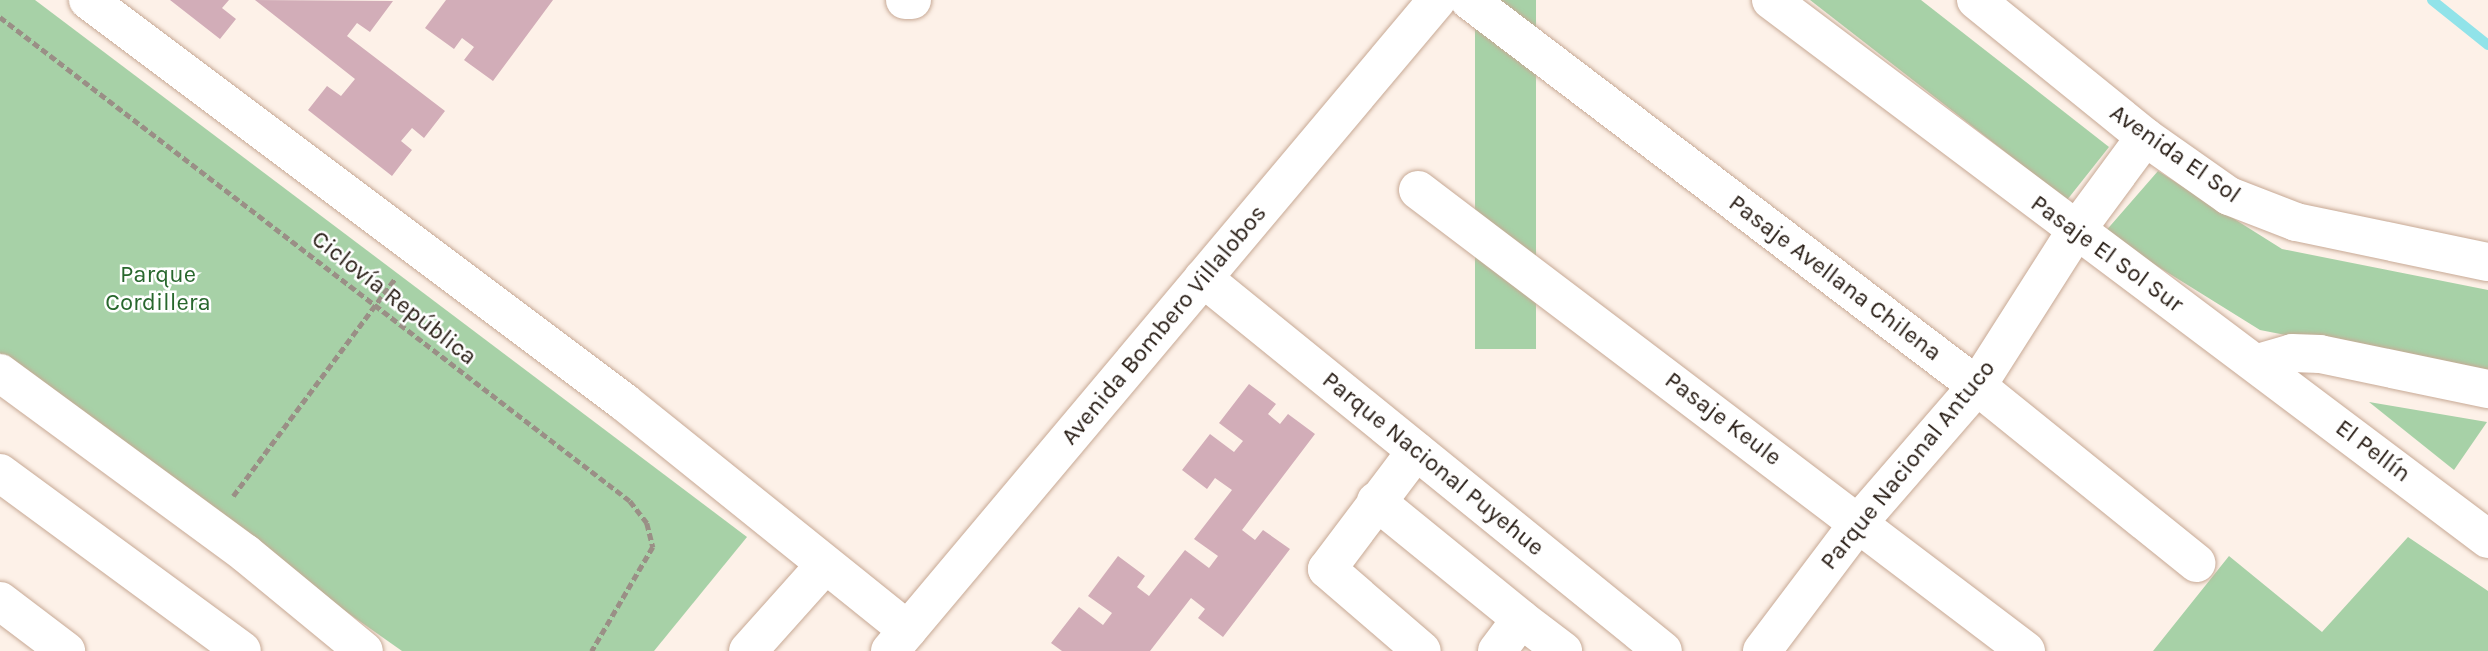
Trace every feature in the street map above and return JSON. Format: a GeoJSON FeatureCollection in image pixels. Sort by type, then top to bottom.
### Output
{"type":"FeatureCollection","features":[{"type":"Feature","properties":{"kind":"street"},"geometry":{"type":"LineString","coordinates":[[88,0],[624,402],[824,566],[899,640]]}},
{"type":"Feature","properties":{"kind":"street"},"geometry":{"type":"LineString","coordinates":[[905,0],[912,0]]}},
{"type":"Feature","properties":{"kind":"street","name":"Avenida Bombero Villalobos"},"geometry":{"type":"LineString","coordinates":[[899,640],[1437,0]]}},
{"type":"Feature","properties":{"kind":"street","name":"Pasaje Avellana Chilena"},"geometry":{"type":"LineString","coordinates":[[1469,0],[1977,386],[2196,563]]}},
{"type":"Feature","properties":{"kind":"street","name":"Pasaje El Sol Sur"},"geometry":{"type":"LineString","coordinates":[[1771,0],[2075,232],[2258,363]]}},
{"type":"Feature","properties":{"kind":"street","name":"Avenida El Sol"},"geometry":{"type":"LineString","coordinates":[[1976,0],[2145,137],[2258,210],[2488,262]]}},
{"type":"Feature","properties":{"kind":"street","name":"Parque Nacional Antuco"},"geometry":{"type":"LineString","coordinates":[[1762,651],[1860,521],[1977,386],[2075,232],[2145,137]]}},
{"type":"Feature","properties":{"kind":"street","name":"Pasaje Keule"},"geometry":{"type":"LineString","coordinates":[[1418,190],[1860,521],[2026,651]]}},
{"type":"Feature","properties":{"kind":"street","name":"Parque Nacional Puyehue"},"geometry":{"type":"LineString","coordinates":[[1203,278],[1663,651]]}},
{"type":"Feature","properties":{"kind":"street"},"geometry":{"type":"LineString","coordinates":[[2258,363],[2292,353],[2320,354],[2488,389]]}},
{"type":"Feature","properties":{"kind":"street","name":"El Pellín"},"geometry":{"type":"LineString","coordinates":[[2258,363],[2488,539]]}},
{"type":"Feature","properties":{"kind":"street"},"geometry":{"type":"LineString","coordinates":[[0,373],[209,528],[364,651]]}},
{"type":"Feature","properties":{"kind":"street"},"geometry":{"type":"LineString","coordinates":[[1416,451],[1326,569],[1422,651]]}},
{"type":"Feature","properties":{"kind":"street"},"geometry":{"type":"LineString","coordinates":[[0,473],[242,651]]}},
{"type":"Feature","properties":{"kind":"street"},"geometry":{"type":"LineString","coordinates":[[1376,502],[1563,651]]}},
{"type":"Feature","properties":{"kind":"street"},"geometry":{"type":"LineString","coordinates":[[748,651],[824,566]]}},
{"type":"Feature","properties":{"kind":"street"},"geometry":{"type":"LineString","coordinates":[[0,601],[66,651]]}},
{"type":"Feature","properties":{"kind":"street"},"geometry":{"type":"LineString","coordinates":[[1497,651],[1521,619]]}},
{"type":"Feature","properties":{"kind":"path","name":"Ciclovía República"},"geometry":{"type":"LineString","coordinates":[[0,17],[630,501],[647,523],[653,547],[592,651]]}},
{"type":"Feature","properties":{"kind":"path"},"geometry":{"type":"LineString","coordinates":[[209,528],[419,247]]}},
{"type":"Feature","properties":{"kind":"green space","name":"Parque Cordillera"},"geometry":{"type":"Polygon","coordinates":[[[0,0],[35,0],[747,537],[654,651],[402,651],[0,368],[0,0]]]}},
{"type":"Feature","properties":{"kind":"green space"},"geometry":{"type":"Polygon","coordinates":[[[1475,0],[1536,0],[1536,349],[1475,349],[1475,0]]]}},
{"type":"Feature","properties":{"kind":"green space"},"geometry":{"type":"Polygon","coordinates":[[[1810,0],[1921,0],[2109,147],[2067,200],[1810,0]]]}},
{"type":"Feature","properties":{"kind":"green space"},"geometry":{"type":"Polygon","coordinates":[[[2158,171],[2282,249],[2488,290],[2488,374],[2260,330],[2104,233],[2158,171]]]}},
{"type":"Feature","properties":{"kind":"green space"},"geometry":{"type":"Polygon","coordinates":[[[2369,402],[2487,422],[2454,470],[2369,402]]]}},
{"type":"Feature","properties":{"kind":"green space"},"geometry":{"type":"Polygon","coordinates":[[[2408,537],[2488,591],[2488,651],[2153,651],[2229,556],[2322,632],[2408,537]]]}},
{"type":"Feature","properties":{"kind":"building"},"geometry":{"type":"Polygon","coordinates":[[[170,0],[229,0],[222,8],[236,19],[220,39],[170,0]]]}},
{"type":"Feature","properties":{"kind":"building"},"geometry":{"type":"Polygon","coordinates":[[[255,0],[393,1],[370,32],[357,23],[347,36],[445,111],[424,138],[412,128],[401,141],[412,150],[392,176],[308,110],[327,86],[341,96],[355,79],[255,0]]]}},
{"type":"Feature","properties":{"kind":"building"},"geometry":{"type":"Polygon","coordinates":[[[446,0],[553,0],[493,81],[464,60],[474,47],[462,38],[454,49],[425,28],[446,0]]]}},
{"type":"Feature","properties":{"kind":"building"},"geometry":{"type":"Polygon","coordinates":[[[1249,384],[1276,404],[1268,414],[1280,424],[1288,414],[1315,434],[1242,530],[1255,540],[1263,530],[1290,549],[1223,637],[1198,618],[1205,609],[1191,598],[1150,651],[1062,651],[1051,643],[1079,607],[1103,625],[1112,613],[1088,596],[1118,556],[1145,576],[1137,587],[1149,596],[1185,550],[1209,568],[1218,556],[1194,539],[1232,490],[1215,478],[1207,489],[1182,470],[1210,434],[1234,452],[1243,441],[1219,423],[1249,384]]]}},
{"type":"Feature","properties":{"kind":"waterway"},"geometry":{"type":"LineString","coordinates":[[2432,0],[2488,45]]}}]}
